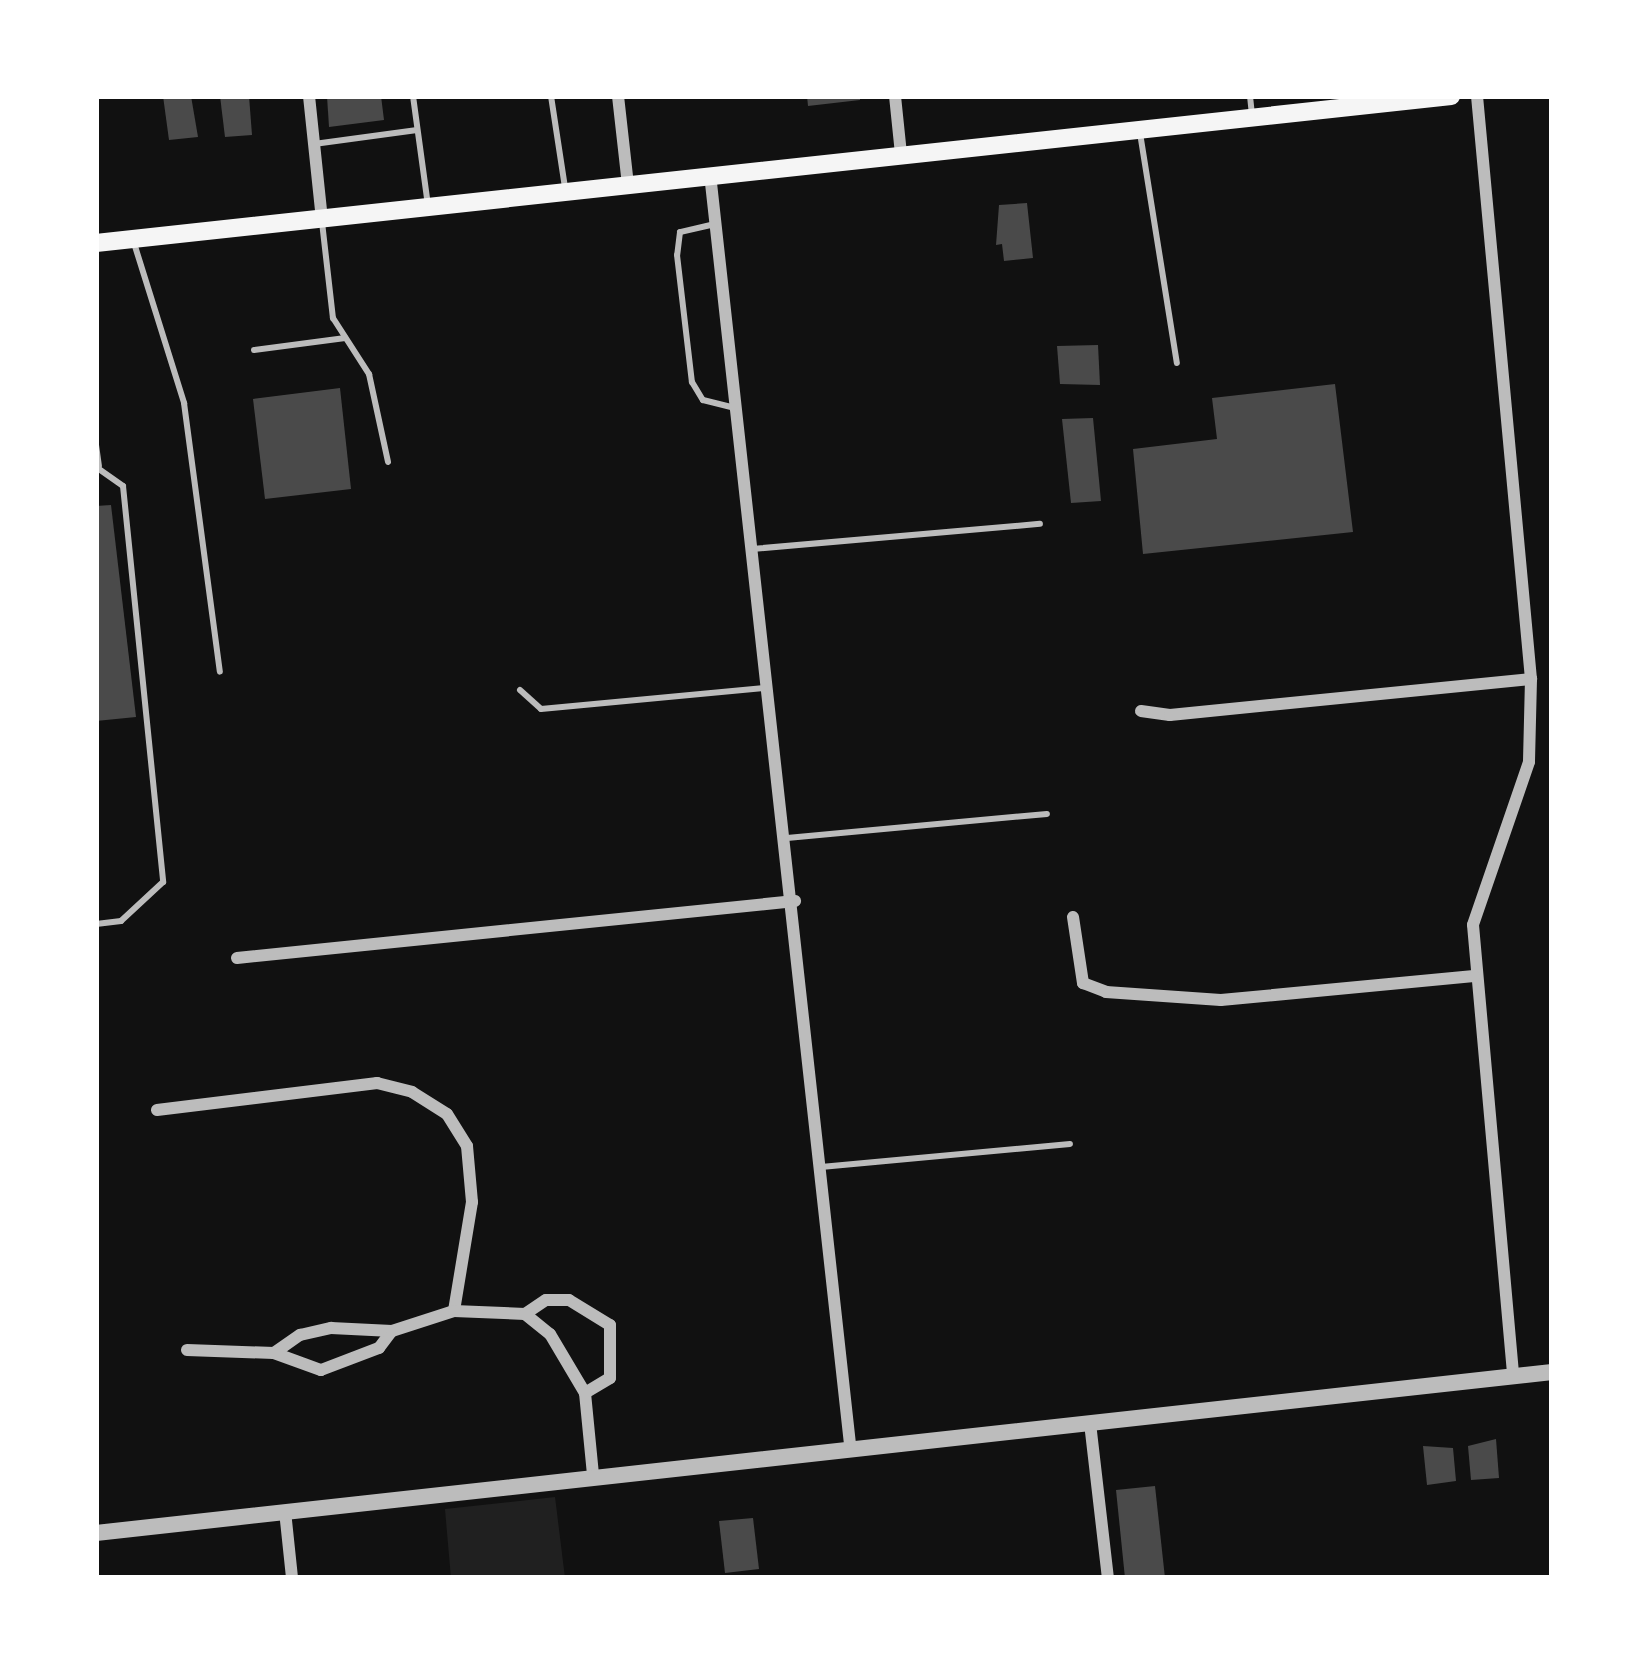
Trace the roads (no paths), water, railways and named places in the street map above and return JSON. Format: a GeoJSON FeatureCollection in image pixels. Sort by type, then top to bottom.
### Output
{"type":"FeatureCollection","features":[{"type":"Feature","properties":{"kind":"main road"},"geometry":{"type":"LineString","coordinates":[[96,243],[1252,117],[1340,102],[1451,96]]}},
{"type":"Feature","properties":{"kind":"street"},"geometry":{"type":"LineString","coordinates":[[309,96],[322,219]]}},
{"type":"Feature","properties":{"kind":"street"},"geometry":{"type":"LineString","coordinates":[[618,96],[628,184]]}},
{"type":"Feature","properties":{"kind":"street"},"geometry":{"type":"LineString","coordinates":[[895,96],[901,154]]}},
{"type":"Feature","properties":{"kind":"street"},"geometry":{"type":"LineString","coordinates":[[1478,96],[1531,679],[1529,762],[1473,925],[1513,1375]]}},
{"type":"Feature","properties":{"kind":"street"},"geometry":{"type":"LineString","coordinates":[[710,174],[795,901],[817,1167],[850,1444]]}},
{"type":"Feature","properties":{"kind":"street"},"geometry":{"type":"LineString","coordinates":[[1141,711],[1170,715],[1531,679]]}},
{"type":"Feature","properties":{"kind":"street"},"geometry":{"type":"LineString","coordinates":[[238,958],[795,901]]}},
{"type":"Feature","properties":{"kind":"street"},"geometry":{"type":"LineString","coordinates":[[1073,917],[1083,982],[1106,992],[1221,1000],[1474,976]]}},
{"type":"Feature","properties":{"kind":"street"},"geometry":{"type":"LineString","coordinates":[[157,1110],[377,1083],[412,1092],[447,1114],[467,1146],[472,1202],[454,1311]]}},
{"type":"Feature","properties":{"kind":"street"},"geometry":{"type":"LineString","coordinates":[[274,1353],[300,1335],[331,1328],[392,1331],[454,1311],[525,1314],[546,1300],[569,1300],[610,1325],[610,1378],[585,1393]]}},
{"type":"Feature","properties":{"kind":"street"},"geometry":{"type":"LineString","coordinates":[[525,1314],[550,1334],[585,1393],[593,1475]]}},
{"type":"Feature","properties":{"kind":"street"},"geometry":{"type":"LineString","coordinates":[[187,1350],[274,1353],[321,1370],[379,1348],[392,1331]]}},
{"type":"Feature","properties":{"kind":"street"},"geometry":{"type":"LineString","coordinates":[[96,1534],[850,1444],[1090,1424],[1552,1372]]}},
{"type":"Feature","properties":{"kind":"street"},"geometry":{"type":"LineString","coordinates":[[1090,1424],[1108,1578]]}},
{"type":"Feature","properties":{"kind":"street"},"geometry":{"type":"LineString","coordinates":[[285,1511],[292,1578]]}},
{"type":"Feature","properties":{"kind":"lane"},"geometry":{"type":"LineString","coordinates":[[413,96],[428,207]]}},
{"type":"Feature","properties":{"kind":"lane"},"geometry":{"type":"LineString","coordinates":[[550,96],[566,192]]}},
{"type":"Feature","properties":{"kind":"lane"},"geometry":{"type":"LineString","coordinates":[[1250,96],[1252,117]]}},
{"type":"Feature","properties":{"kind":"lane"},"geometry":{"type":"LineString","coordinates":[[1139,129],[1177,363]]}},
{"type":"Feature","properties":{"kind":"lane"},"geometry":{"type":"LineString","coordinates":[[314,144],[417,130]]}},
{"type":"Feature","properties":{"kind":"lane"},"geometry":{"type":"LineString","coordinates":[[322,219],[333,318],[369,374],[388,462]]}},
{"type":"Feature","properties":{"kind":"lane"},"geometry":{"type":"LineString","coordinates":[[715,224],[676,236],[692,382],[703,400],[736,409]]}},
{"type":"Feature","properties":{"kind":"lane"},"geometry":{"type":"LineString","coordinates":[[133,240],[184,403],[220,672]]}},
{"type":"Feature","properties":{"kind":"lane"},"geometry":{"type":"LineString","coordinates":[[254,350],[345,338]]}},
{"type":"Feature","properties":{"kind":"lane"},"geometry":{"type":"LineString","coordinates":[[96,445],[97,466],[124,486],[164,883],[121,921],[96,924]]}},
{"type":"Feature","properties":{"kind":"lane"},"geometry":{"type":"LineString","coordinates":[[752,549],[1040,524]]}},
{"type":"Feature","properties":{"kind":"lane"},"geometry":{"type":"LineString","coordinates":[[520,690],[541,709],[768,688]]}},
{"type":"Feature","properties":{"kind":"lane"},"geometry":{"type":"LineString","coordinates":[[787,838],[1048,814]]}},
{"type":"Feature","properties":{"kind":"lane"},"geometry":{"type":"LineString","coordinates":[[817,1167],[1070,1144]]}}]}
